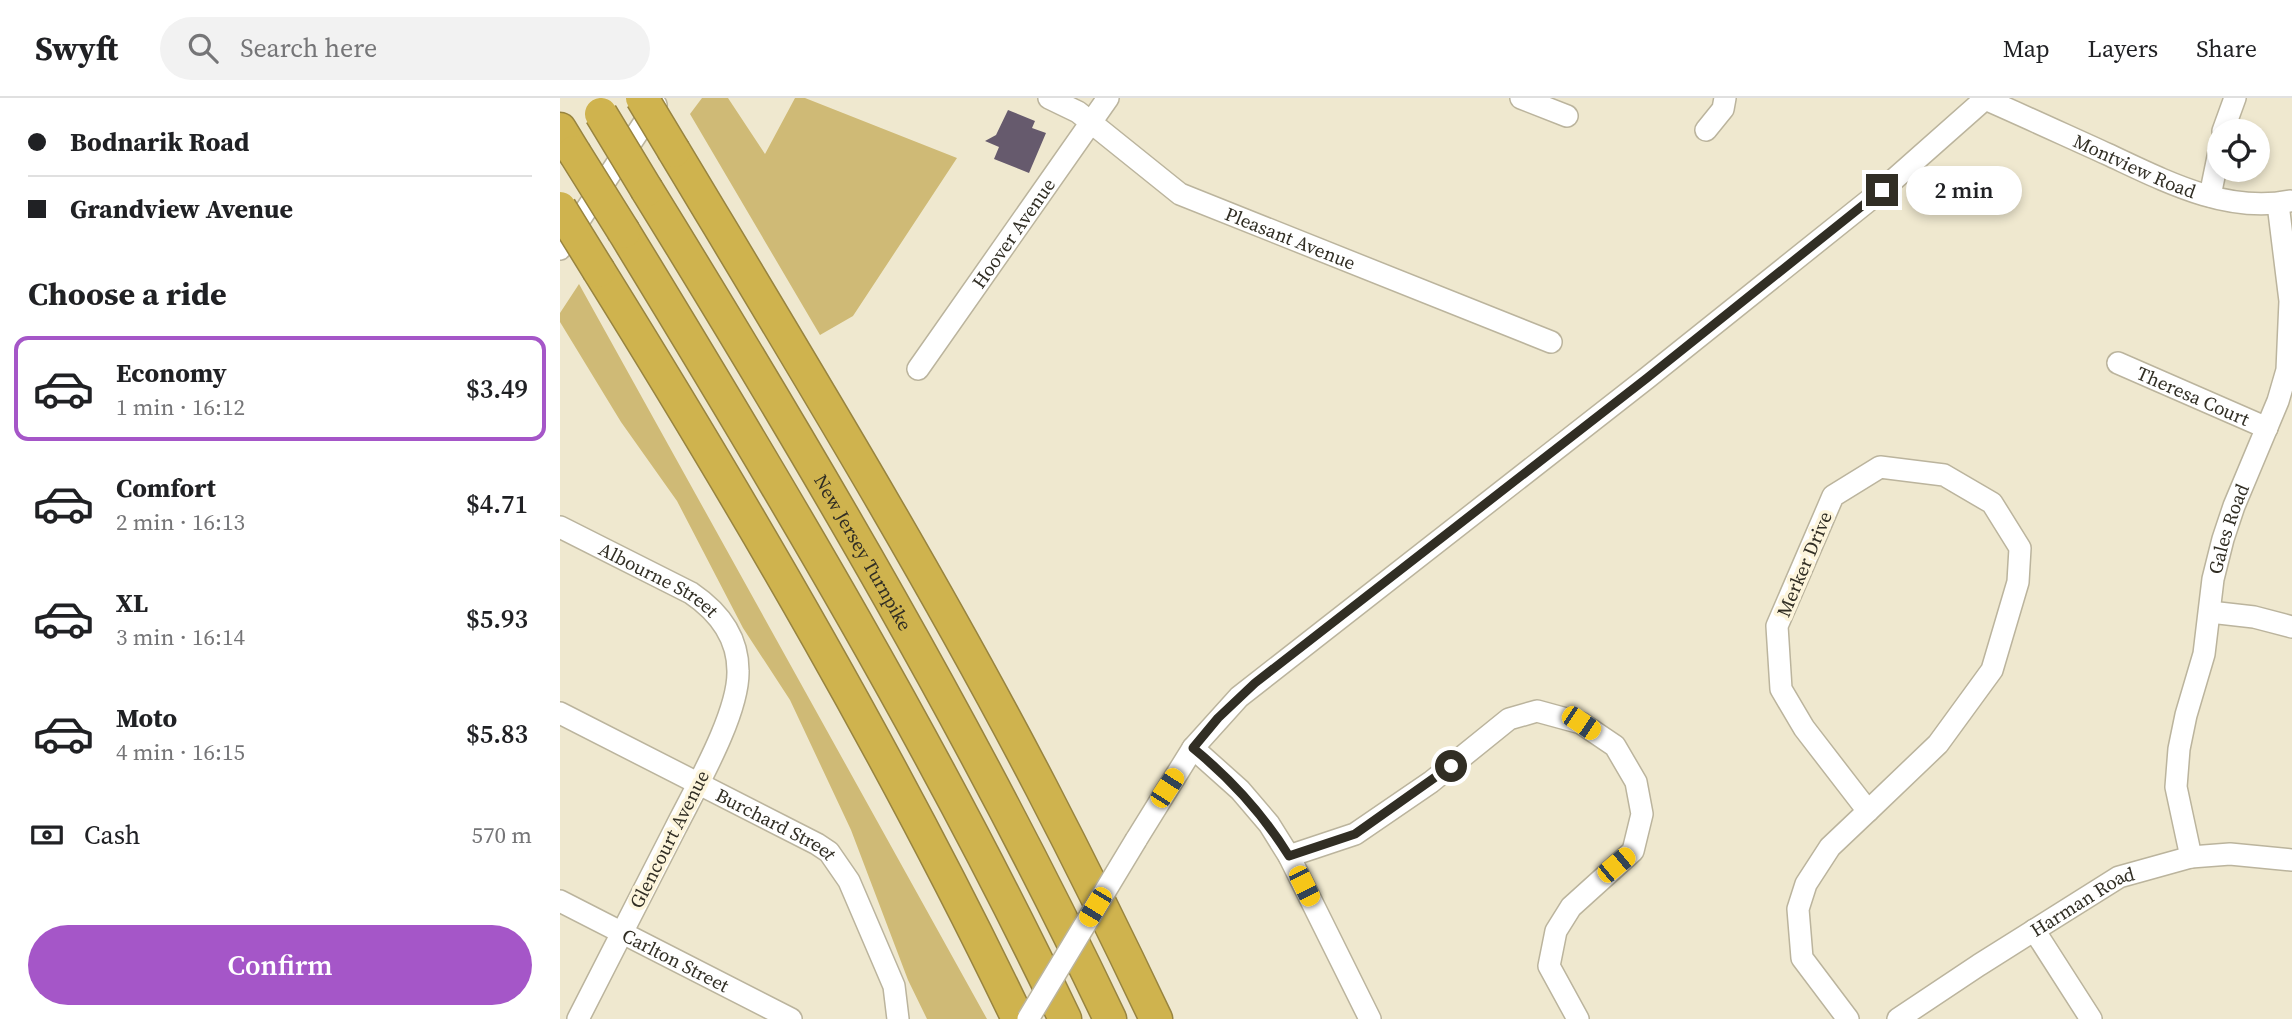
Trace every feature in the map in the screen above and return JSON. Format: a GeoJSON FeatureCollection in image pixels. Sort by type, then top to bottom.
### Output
{"type":"FeatureCollection","features":[{"type":"Feature","properties":{"kind":"highway","name":"New Jersey Turnpike"},"geometry":{"type":"LineString","coordinates":[[642,98],[819,392],[964,645],[1041,786],[1156,1019]]}},
{"type":"Feature","properties":{"kind":"highway","name":"New Jersey Turnpike"},"geometry":{"type":"LineString","coordinates":[[596,106],[784,413],[914,640],[1076,947],[1110,1019]]}},
{"type":"Feature","properties":{"kind":"highway"},"geometry":{"type":"LineString","coordinates":[[567,141],[818,553],[967,824],[1065,1019]]}},
{"type":"Feature","properties":{"kind":"highway"},"geometry":{"type":"LineString","coordinates":[[560,208],[712,454],[789,586],[930,843],[1018,1019]]}},
{"type":"Feature","properties":{"kind":"street"},"geometry":{"type":"LineString","coordinates":[[560,249],[660,98]]}},
{"type":"Feature","properties":{"kind":"street","name":"Pleasant Avenue"},"geometry":{"type":"LineString","coordinates":[[1049,98],[1078,112],[1180,194],[1551,342]]}},
{"type":"Feature","properties":{"kind":"street","name":"Hoover Avenue"},"geometry":{"type":"LineString","coordinates":[[918,369],[1108,98]]}},
{"type":"Feature","properties":{"kind":"street"},"geometry":{"type":"LineString","coordinates":[[1521,98],[1567,116]]}},
{"type":"Feature","properties":{"kind":"street"},"geometry":{"type":"LineString","coordinates":[[1706,130],[1723,109],[1725,98]]}},
{"type":"Feature","properties":{"kind":"street"},"geometry":{"type":"LineString","coordinates":[[2228,119],[2235,98]]}},
{"type":"Feature","properties":{"kind":"street"},"geometry":{"type":"LineString","coordinates":[[1028,1019],[1193,748],[1218,718],[1255,683],[1656,371],[1882,190],[1986,99]]}},
{"type":"Feature","properties":{"kind":"street","name":"Montview Road"},"geometry":{"type":"LineString","coordinates":[[1986,99],[2168,182],[2233,202],[2285,202]]}},
{"type":"Feature","properties":{"kind":"street"},"geometry":{"type":"LineString","coordinates":[[2210,196],[2213,182]]}},
{"type":"Feature","properties":{"kind":"street","name":"Gales Road"},"geometry":{"type":"LineString","coordinates":[[2191,857],[2176,787],[2179,749],[2204,654],[2213,579],[2223,539],[2278,401],[2287,370],[2290,301],[2285,202]]}},
{"type":"Feature","properties":{"kind":"street","name":"Theresa Court"},"geometry":{"type":"LineString","coordinates":[[2118,363],[2267,428]]}},
{"type":"Feature","properties":{"kind":"street","name":"Merker Drive"},"geometry":{"type":"LineString","coordinates":[[1848,1019],[1802,958],[1798,909],[1806,884],[1830,847],[1868,811],[1938,744],[1992,670],[2018,582],[2020,548],[1992,503],[1944,475],[1880,467],[1833,496],[1777,626],[1781,689],[1804,728],[1868,811]]}},
{"type":"Feature","properties":{"kind":"street","name":"Albourne Street"},"geometry":{"type":"LineString","coordinates":[[560,527],[691,593],[707,604],[720,617],[736,652]]}},
{"type":"Feature","properties":{"kind":"street"},"geometry":{"type":"LineString","coordinates":[[2210,612],[2254,617],[2292,627]]}},
{"type":"Feature","properties":{"kind":"street","name":"Glencourt Avenue"},"geometry":{"type":"LineString","coordinates":[[578,1019],[699,783],[730,713],[737,691],[736,652]]}},
{"type":"Feature","properties":{"kind":"street"},"geometry":{"type":"LineString","coordinates":[[1289,856],[1355,834],[1431,782],[1509,719],[1537,711],[1581,723],[1615,746],[1636,782],[1642,814],[1633,851],[1599,879],[1572,907],[1556,930],[1549,966],[1578,1019]]}},
{"type":"Feature","properties":{"kind":"street","name":"Burchard Street"},"geometry":{"type":"LineString","coordinates":[[560,713],[829,852],[849,881],[894,986],[898,1019]]}},
{"type":"Feature","properties":{"kind":"street"},"geometry":{"type":"LineString","coordinates":[[1193,748],[1240,790],[1269,824],[1289,856],[1370,1019]]}},
{"type":"Feature","properties":{"kind":"street","name":"Harman Road"},"geometry":{"type":"LineString","coordinates":[[1898,1019],[2119,877],[2191,857],[2230,854],[2292,860]]}},
{"type":"Feature","properties":{"kind":"street","name":"Carlton Street"},"geometry":{"type":"LineString","coordinates":[[560,901],[791,1019]]}},
{"type":"Feature","properties":{"kind":"street"},"geometry":{"type":"LineString","coordinates":[[2034,930],[2091,1019]]}},
{"type":"Feature","properties":{"kind":"shaded area"},"geometry":{"type":"Polygon","coordinates":[[[702,98],[728,98],[765,154],[795,98],[805,98],[957,158],[853,316],[820,335],[690,114],[702,98]]]}},
{"type":"Feature","properties":{"kind":"shaded area"},"geometry":{"type":"Polygon","coordinates":[[[579,284],[987,1019],[927,1019],[908,980],[851,830],[790,700],[743,628],[677,501],[621,422],[560,322],[560,313],[579,284]]]}},
{"type":"Feature","properties":{"kind":"building"},"geometry":{"type":"Polygon","coordinates":[[[1008,110],[1035,121],[1032,128],[1046,133],[1029,173],[994,159],[999,147],[985,141],[996,135],[1008,110]]]}},
{"type":"Feature","properties":{"kind":"route"},"geometry":{"type":"LineString","coordinates":[[1451,766],[1355,834],[1289,856],[1269,824],[1240,790],[1193,748],[1218,718],[1255,683],[1647,378],[1882,190]]}}]}
